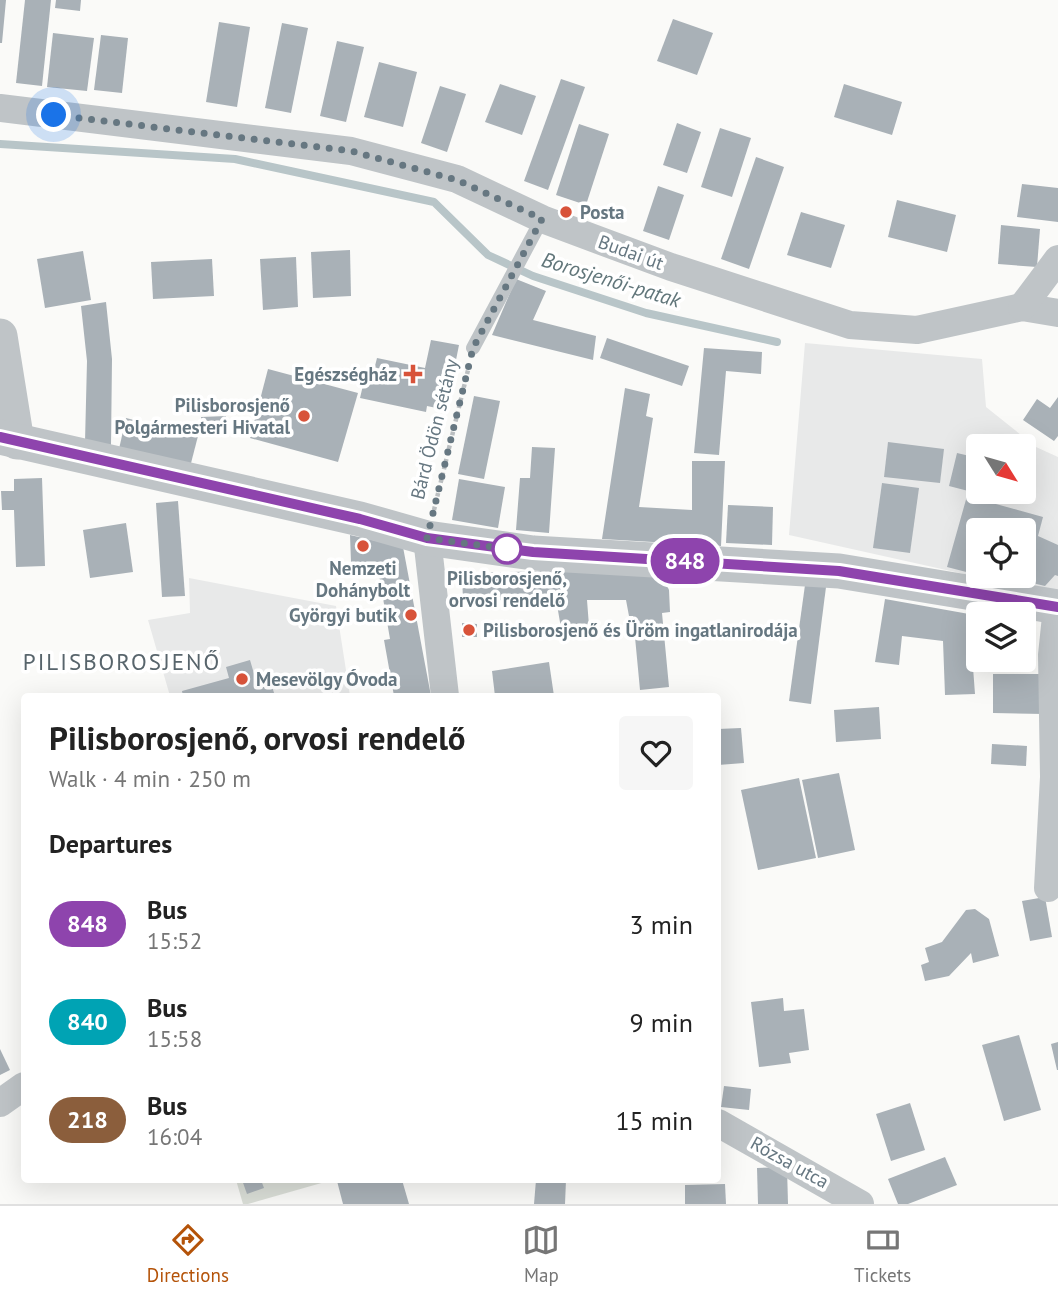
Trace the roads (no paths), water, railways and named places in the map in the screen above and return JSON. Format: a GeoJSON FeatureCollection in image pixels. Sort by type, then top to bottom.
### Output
{"type":"FeatureCollection","features":[{"type":"Feature","properties":{"kind":"street","name":"Budai út"},"geometry":{"type":"LineString","coordinates":[[0,108],[351,151],[457,180],[542,219],[671,268],[850,325],[917,330],[1022,307],[1058,313]]}},
{"type":"Feature","properties":{"kind":"street"},"geometry":{"type":"LineString","coordinates":[[1022,307],[1058,259]]}},
{"type":"Feature","properties":{"kind":"street"},"geometry":{"type":"LineString","coordinates":[[0,336],[9,440],[360,519],[427,538],[533,552],[839,571],[1058,607],[1052,655],[1054,776],[1048,888]]}},
{"type":"Feature","properties":{"kind":"street"},"geometry":{"type":"LineString","coordinates":[[427,538],[445,693]]}},
{"type":"Feature","properties":{"kind":"street"},"geometry":{"type":"LineString","coordinates":[[0,1103],[21,1088]]}},
{"type":"Feature","properties":{"kind":"street","name":"Rózsa utca"},"geometry":{"type":"LineString","coordinates":[[721,1125],[800,1167],[860,1204]]}},
{"type":"Feature","properties":{"kind":"lane","name":"Bárd Ödön sétány"},"geometry":{"type":"LineString","coordinates":[[473,348],[542,219]]}},
{"type":"Feature","properties":{"kind":"waterway","name":"Borosjenői-patak"},"geometry":{"type":"LineString","coordinates":[[0,144],[235,159],[434,202],[488,255],[533,276],[646,313],[777,342]]}},
{"type":"Feature","properties":{"kind":"place","name":"Posta"},"geometry":{"type":"Point","coordinates":[566,212]}},
{"type":"Feature","properties":{"kind":"place","name":"Egészségház"},"geometry":{"type":"Point","coordinates":[413,374]}},
{"type":"Feature","properties":{"kind":"place","name":"Pilisborosjenő Polgármesteri Hivatal"},"geometry":{"type":"Point","coordinates":[304,416]}},
{"type":"Feature","properties":{"kind":"place","name":"Nemzeti Dohánybolt"},"geometry":{"type":"Point","coordinates":[363,546]}},
{"type":"Feature","properties":{"kind":"place","name":"Pilisborosjenő, orvosi rendelő"},"geometry":{"type":"Point","coordinates":[507,549]}},
{"type":"Feature","properties":{"kind":"place","name":"Györgyi butik"},"geometry":{"type":"Point","coordinates":[411,615]}},
{"type":"Feature","properties":{"kind":"place","name":"Pilisborosjenő és Üröm ingatlanirodája"},"geometry":{"type":"Point","coordinates":[469,630]}},
{"type":"Feature","properties":{"kind":"place","name":"Mesevölgy Óvoda"},"geometry":{"type":"Point","coordinates":[242,679]}},
{"type":"Feature","properties":{"kind":"district","name":"PILISBOROSJENŐ"},"geometry":{"type":"Point","coordinates":[122,662]}}]}
